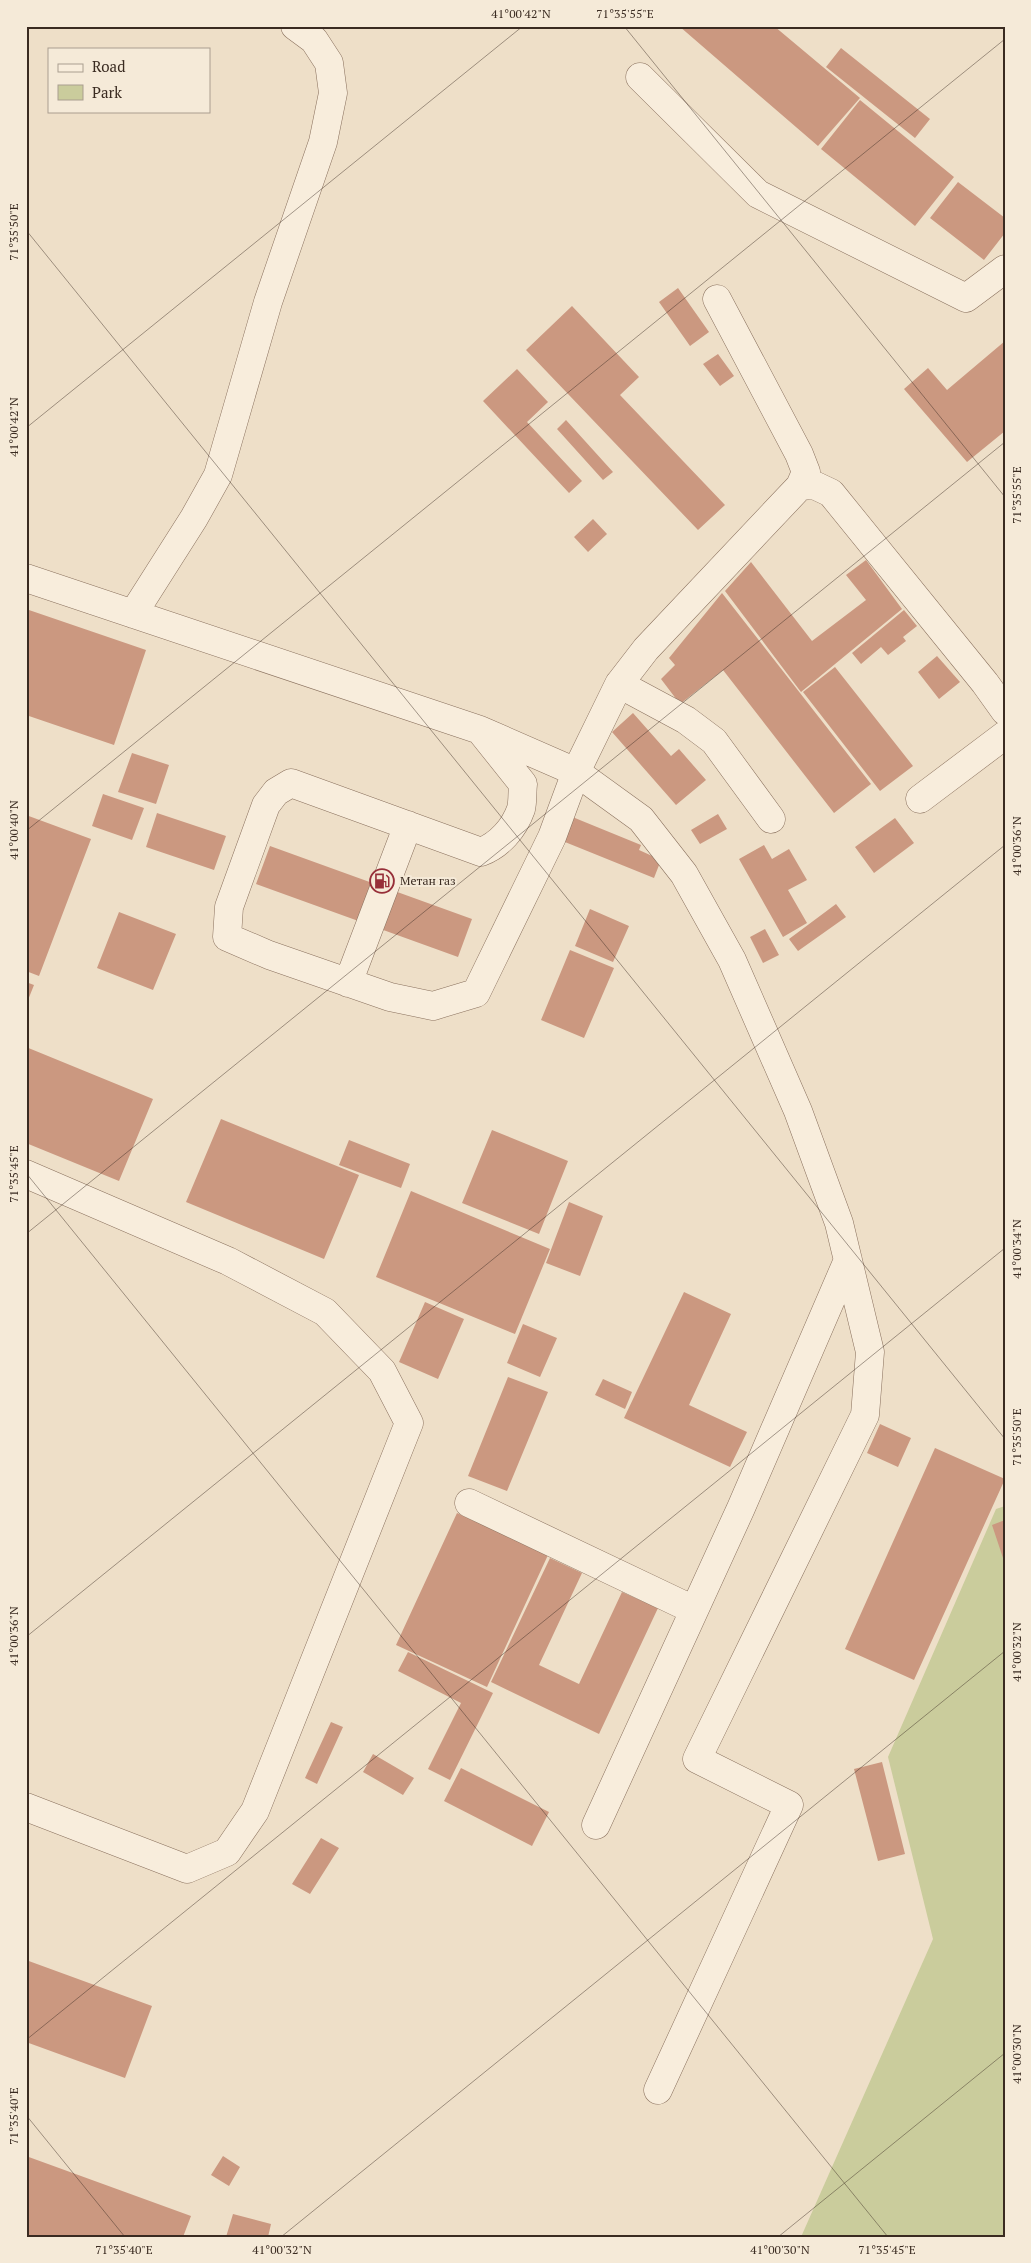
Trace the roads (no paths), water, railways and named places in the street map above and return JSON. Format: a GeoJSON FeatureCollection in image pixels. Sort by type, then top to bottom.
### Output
{"type":"FeatureCollection","features":[{"type":"Feature","properties":{"kind":"lane"},"geometry":{"type":"LineString","coordinates":[[134,614],[218,475],[268,302],[323,142],[333,93],[329,63],[314,40],[295,26]]}},
{"type":"Feature","properties":{"kind":"lane"},"geometry":{"type":"LineString","coordinates":[[640,77],[758,194],[966,298],[1005,269]]}},
{"type":"Feature","properties":{"kind":"lane"},"geometry":{"type":"LineString","coordinates":[[480,730],[523,784],[520,809],[505,837],[494,847],[481,852],[291,783],[276,792],[266,806],[229,907],[227,937],[269,955],[390,997],[433,1006],[476,993],[552,837],[576,772],[619,684],[646,649],[800,486],[806,472],[799,454],[717,298]]}},
{"type":"Feature","properties":{"kind":"lane"},"geometry":{"type":"LineString","coordinates":[[800,486],[814,486],[831,494],[985,683],[1005,711]]}},
{"type":"Feature","properties":{"kind":"lane"},"geometry":{"type":"LineString","coordinates":[[26,578],[480,730],[576,772],[641,818],[689,883],[732,960],[798,1111],[839,1223],[870,1352],[865,1415],[697,1759],[789,1805],[658,2090]]}},
{"type":"Feature","properties":{"kind":"lane"},"geometry":{"type":"LineString","coordinates":[[619,684],[686,720],[714,742],[771,819]]}},
{"type":"Feature","properties":{"kind":"lane"},"geometry":{"type":"LineString","coordinates":[[920,799],[1005,735]]}},
{"type":"Feature","properties":{"kind":"lane"},"geometry":{"type":"LineString","coordinates":[[348,983],[408,825]]}},
{"type":"Feature","properties":{"kind":"lane"},"geometry":{"type":"LineString","coordinates":[[26,1807],[188,1869],[227,1852],[255,1811],[409,1423],[382,1371],[325,1312],[228,1261],[29,1182]]}},
{"type":"Feature","properties":{"kind":"lane"},"geometry":{"type":"LineString","coordinates":[[596,1825],[741,1508],[848,1260]]}},
{"type":"Feature","properties":{"kind":"lane"},"geometry":{"type":"LineString","coordinates":[[469,1503],[694,1610]]}},
{"type":"Feature","properties":{"kind":"place","name":"Метан газ"},"geometry":{"type":"Point","coordinates":[382,881]}}]}
